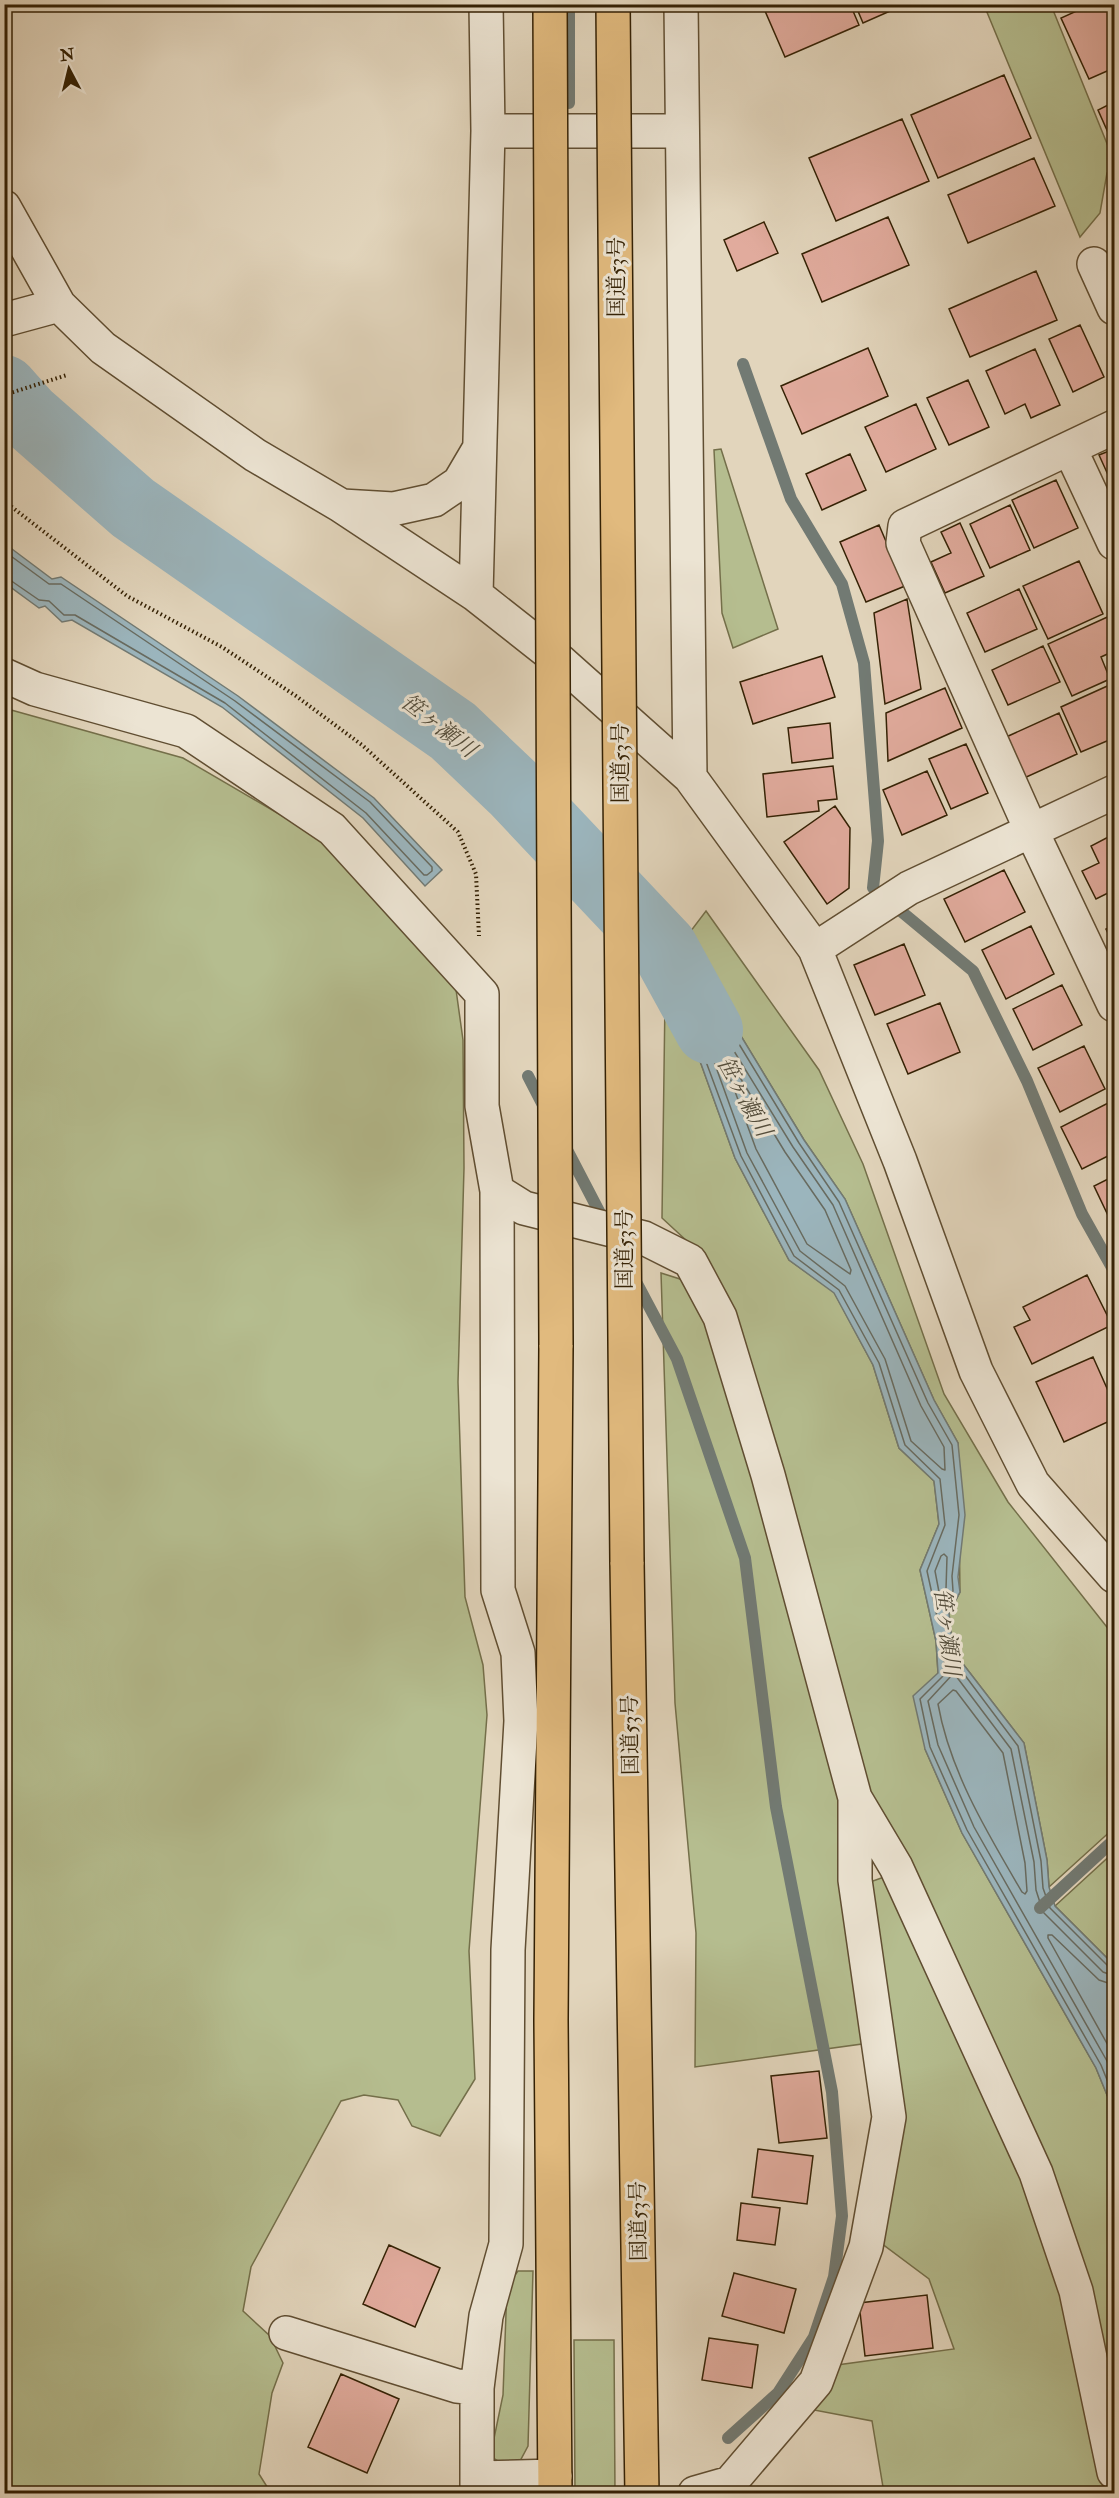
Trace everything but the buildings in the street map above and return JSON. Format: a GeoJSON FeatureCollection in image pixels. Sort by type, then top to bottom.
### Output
{"type":"FeatureCollection","features":[{"type":"Feature","properties":{"kind":"highway"},"geometry":{"type":"LineString","coordinates":[[550,4],[556,1345],[551,2008],[555,2485]]}},
{"type":"Feature","properties":{"kind":"highway","name":"国道53号"},"geometry":{"type":"LineString","coordinates":[[613,4],[627,1562],[642,2493]]}},
{"type":"Feature","properties":{"kind":"street"},"geometry":{"type":"LineString","coordinates":[[476,595],[488,131],[486,4]]}},
{"type":"Feature","properties":{"kind":"street"},"geometry":{"type":"LineString","coordinates":[[681,4],[690,777]]}},
{"type":"Feature","properties":{"kind":"street"},"geometry":{"type":"LineString","coordinates":[[488,131],[681,131]]}},
{"type":"Feature","properties":{"kind":"street"},"geometry":{"type":"LineString","coordinates":[[4,207],[48,308],[255,455],[340,506],[476,595],[561,662],[690,777],[815,949],[900,1161],[976,1371],[1033,1484],[1114,1576]]}},
{"type":"Feature","properties":{"kind":"street"},"geometry":{"type":"LineString","coordinates":[[1094,264],[1114,308]]}},
{"type":"Feature","properties":{"kind":"street"},"geometry":{"type":"LineString","coordinates":[[4,320],[48,308]]}},
{"type":"Feature","properties":{"kind":"street"},"geometry":{"type":"LineString","coordinates":[[1114,427],[905,526],[903,543],[1032,832],[1114,1005]]}},
{"type":"Feature","properties":{"kind":"street"},"geometry":{"type":"LineString","coordinates":[[340,506],[393,509],[434,500],[459,483],[479,449]]}},
{"type":"Feature","properties":{"kind":"street"},"geometry":{"type":"LineString","coordinates":[[1070,449],[1114,543]]}},
{"type":"Feature","properties":{"kind":"street"},"geometry":{"type":"LineString","coordinates":[[4,675],[35,689],[186,731],[332,829],[482,994],[482,1106],[497,1191],[498,1590],[518,1653],[521,1721],[508,1950],[506,2244],[486,2316],[477,2388],[477,2486],[555,2485]]}},
{"type":"Feature","properties":{"kind":"street"},"geometry":{"type":"LineString","coordinates":[[815,949],[909,888],[1114,792]]}},
{"type":"Feature","properties":{"kind":"street"},"geometry":{"type":"LineString","coordinates":[[497,1191],[524,1208],[644,1238],[690,1261],[720,1317],[768,1475],[855,1798],[855,1880],[889,2117],[866,2247],[816,2382],[730,2483],[694,2493]]}},
{"type":"Feature","properties":{"kind":"street"},"geometry":{"type":"LineString","coordinates":[[855,1798],[896,1867],[1036,2173],[1076,2291],[1114,2472]]}},
{"type":"Feature","properties":{"kind":"street"},"geometry":{"type":"LineString","coordinates":[[286,2333],[457,2386],[477,2388]]}},
{"type":"Feature","properties":{"kind":"path"},"geometry":{"type":"LineString","coordinates":[[4,395],[67,375]]}},
{"type":"Feature","properties":{"kind":"path"},"geometry":{"type":"LineString","coordinates":[[4,501],[127,596],[222,647],[334,724],[362,745],[458,832],[476,874],[480,940]]}},
{"type":"Feature","properties":{"kind":"green space"},"geometry":{"type":"Polygon","coordinates":[[[984,5],[1051,5],[1114,161],[1114,168],[1107,173],[1100,213],[1080,237],[984,5]]]}},
{"type":"Feature","properties":{"kind":"green space"},"geometry":{"type":"Polygon","coordinates":[[[721,449],[778,629],[733,648],[722,613],[714,450],[721,449]]]}},
{"type":"Feature","properties":{"kind":"green space"},"geometry":{"type":"Polygon","coordinates":[[[4,708],[183,758],[320,838],[453,968],[463,1040],[464,1168],[458,1382],[465,1597],[483,1665],[487,1715],[469,1951],[475,2079],[440,2136],[412,2126],[398,2100],[364,2095],[341,2101],[251,2267],[243,2311],[270,2336],[283,2363],[272,2393],[259,2474],[271,2493],[5,2493],[4,708]]]}},
{"type":"Feature","properties":{"kind":"green space"},"geometry":{"type":"Polygon","coordinates":[[[706,911],[819,1070],[863,1164],[944,1394],[1008,1502],[1114,1636],[1114,1828],[1049,1887],[1047,1860],[1024,1743],[953,1651],[949,1613],[960,1592],[958,1443],[934,1400],[845,1199],[804,1140],[730,1018],[687,936],[706,911]]]}},
{"type":"Feature","properties":{"kind":"green space"},"geometry":{"type":"Polygon","coordinates":[[[665,999],[700,1061],[735,1158],[789,1260],[834,1292],[873,1365],[899,1448],[934,1481],[939,1524],[920,1570],[936,1641],[938,1673],[925,1749],[962,1833],[1096,2068],[1114,2112],[1114,2420],[1086,2286],[866,1794],[702,1255],[662,1218],[665,999]]]}},
{"type":"Feature","properties":{"kind":"green space"},"geometry":{"type":"Polygon","coordinates":[[[661,1273],[683,1280],[710,1324],[841,1798],[869,2043],[695,2067],[696,1933],[675,1703],[661,1273]]]}},
{"type":"Feature","properties":{"kind":"green space"},"geometry":{"type":"Polygon","coordinates":[[[1114,1852],[1114,1965],[1055,1906],[1114,1852]]]}},
{"type":"Feature","properties":{"kind":"green space"},"geometry":{"type":"Polygon","coordinates":[[[887,1876],[1024,2178],[1065,2297],[1108,2493],[884,2493],[872,2421],[814,2410],[837,2365],[954,2349],[929,2279],[881,2243],[870,1882],[887,1876]]]}},
{"type":"Feature","properties":{"kind":"green space"},"geometry":{"type":"Polygon","coordinates":[[[518,2271],[533,2271],[528,2446],[520,2461],[503,2464],[493,2458],[492,2448],[503,2395],[507,2286],[518,2271]]]}},
{"type":"Feature","properties":{"kind":"green space"},"geometry":{"type":"Polygon","coordinates":[[[574,2340],[614,2340],[615,2493],[575,2493],[574,2340]]]}},
{"type":"Feature","properties":{"kind":"water"},"geometry":{"type":"Polygon","coordinates":[[[4,543],[52,579],[61,577],[238,696],[374,798],[442,870],[425,886],[363,818],[222,707],[72,620],[62,622],[45,606],[39,608],[5,583],[4,543]]]}},
{"type":"Feature","properties":{"kind":"water"},"geometry":{"type":"Polygon","coordinates":[[[662,905],[687,936],[730,1018],[804,1140],[845,1199],[934,1400],[958,1443],[965,1515],[958,1577],[960,1592],[949,1613],[953,1651],[1024,1743],[1047,1860],[1049,1887],[1055,1906],[1114,1965],[1114,2112],[1096,2068],[962,1833],[925,1749],[913,1696],[938,1673],[936,1641],[920,1570],[939,1524],[934,1481],[899,1448],[873,1365],[834,1293],[789,1260],[735,1158],[700,1061],[665,999],[662,905]]]}},
{"type":"Feature","properties":{"kind":"waterway"},"geometry":{"type":"LineString","coordinates":[[569,4],[569,103]]}},
{"type":"Feature","properties":{"kind":"waterway"},"geometry":{"type":"LineString","coordinates":[[743,364],[791,499],[842,584],[864,663],[878,841],[873,888],[973,971],[1027,1081],[1082,1214],[1114,1271]]}},
{"type":"Feature","properties":{"kind":"waterway","name":"笹ヶ瀬川"},"geometry":{"type":"LineString","coordinates":[[4,389],[27,415],[133,508],[453,731],[514,789],[664,948],[709,1030]]}},
{"type":"Feature","properties":{"kind":"waterway"},"geometry":{"type":"LineString","coordinates":[[528,1076],[545,1109]]}},
{"type":"Feature","properties":{"kind":"waterway"},"geometry":{"type":"LineString","coordinates":[[565,1146],[602,1217]]}},
{"type":"Feature","properties":{"kind":"waterway"},"geometry":{"type":"LineString","coordinates":[[634,1278],[677,1359],[745,1558],[776,1807],[832,2092],[842,2216],[834,2277],[814,2337],[778,2393],[728,2438]]}},
{"type":"Feature","properties":{"kind":"waterway"},"geometry":{"type":"LineString","coordinates":[[1040,1908],[1114,1840]]}}]}
